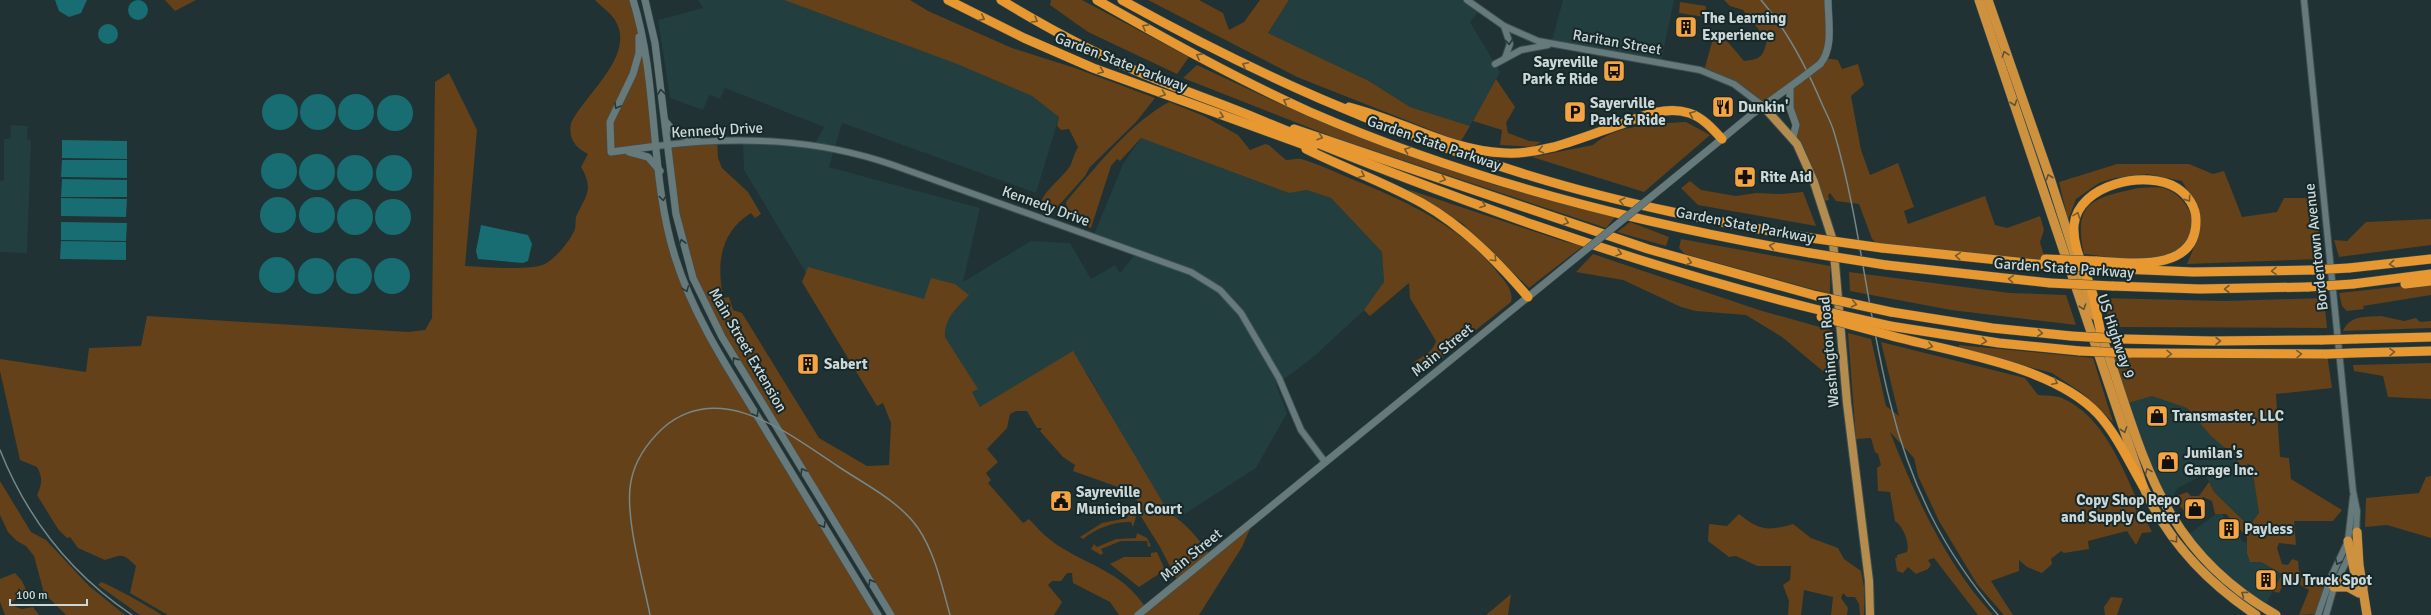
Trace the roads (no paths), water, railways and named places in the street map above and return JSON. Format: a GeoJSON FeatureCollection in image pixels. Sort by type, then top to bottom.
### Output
{"type":"FeatureCollection","features":[{"type":"Feature","properties":{"kind":"highway","name":"Garden State Parkway"},"geometry":{"type":"LineString","coordinates":[[948,0],[1041,46],[1141,86],[1288,140]]}},
{"type":"Feature","properties":{"kind":"highway","name":"Garden State Parkway"},"geometry":{"type":"LineString","coordinates":[[1002,0],[1062,35],[1150,77],[1256,118],[1380,169],[1595,245],[1822,314]]}},
{"type":"Feature","properties":{"kind":"highway","name":"Garden State Parkway"},"geometry":{"type":"LineString","coordinates":[[1097,0],[1218,67],[1293,104],[1346,126],[1486,177],[1587,205],[1680,227],[1810,253],[1886,265],[2050,283],[2219,289],[2308,287],[2353,284],[2431,274]]}},
{"type":"Feature","properties":{"kind":"highway","name":"Garden State Parkway"},"geometry":{"type":"LineString","coordinates":[[1122,0],[1228,57],[1318,99],[1415,138],[1548,181],[1650,207],[1811,238],[1882,248],[2011,261],[2097,265],[2186,272],[2313,270],[2349,268],[2431,259]]}},
{"type":"Feature","properties":{"kind":"highway","name":"US Highway 9"},"geometry":{"type":"LineString","coordinates":[[1979,0],[2143,486],[2165,526],[2188,556],[2214,583],[2256,615]]}},
{"type":"Feature","properties":{"kind":"highway","name":"US Highway 9"},"geometry":{"type":"LineString","coordinates":[[1988,0],[2051,181],[2148,470],[2170,514],[2190,542],[2214,569],[2247,596],[2276,615]]}},
{"type":"Feature","properties":{"kind":"highway"},"geometry":{"type":"LineString","coordinates":[[1318,99],[1364,111],[1457,144],[1497,153],[1520,153],[1542,150],[1643,116],[1671,110],[1688,112],[1698,117],[1722,139]]}},
{"type":"Feature","properties":{"kind":"highway","name":"Garden State Parkway"},"geometry":{"type":"LineString","coordinates":[[1256,118],[1316,135],[1648,249],[1817,296],[1890,312],[1992,328],[2071,336],[2123,339],[2212,341],[2431,337]]}},
{"type":"Feature","properties":{"kind":"highway"},"geometry":{"type":"LineString","coordinates":[[1288,140],[1380,169]]}},
{"type":"Feature","properties":{"kind":"highway"},"geometry":{"type":"LineString","coordinates":[[1288,140],[1405,195],[1440,215],[1485,251],[1528,298]]}},
{"type":"Feature","properties":{"kind":"highway"},"geometry":{"type":"LineString","coordinates":[[2097,265],[2150,262],[2170,259],[2179,255],[2189,245],[2195,232],[2196,217],[2189,199],[2178,188],[2169,184],[2134,182],[2099,190],[2090,196],[2081,206],[2075,220],[2075,240],[2093,294],[2101,333]]}},
{"type":"Feature","properties":{"kind":"highway"},"geometry":{"type":"LineString","coordinates":[[2353,284],[2394,285],[2431,281]]}},
{"type":"Feature","properties":{"kind":"highway"},"geometry":{"type":"LineString","coordinates":[[1822,314],[1892,336],[2024,371],[2069,390],[2092,408],[2108,426],[2143,486]]}},
{"type":"Feature","properties":{"kind":"highway"},"geometry":{"type":"LineString","coordinates":[[1822,314],[1999,343],[2080,351],[2130,353],[2327,354],[2431,352]]}},
{"type":"Feature","properties":{"kind":"highway"},"geometry":{"type":"LineString","coordinates":[[2391,338],[2431,331]]}},
{"type":"Feature","properties":{"kind":"highway"},"geometry":{"type":"LineString","coordinates":[[2357,532],[2362,615]]}},
{"type":"Feature","properties":{"kind":"highway"},"geometry":{"type":"LineString","coordinates":[[2348,541],[2367,615]]}},
{"type":"Feature","properties":{"kind":"highway"},"geometry":{"type":"LineString","coordinates":[[2333,583],[2348,587],[2360,588]]}},
{"type":"Feature","properties":{"kind":"main road","name":"Main Street Extension"},"geometry":{"type":"LineString","coordinates":[[633,0],[638,15],[645,50],[660,171],[672,248],[695,310],[713,344],[878,615]]}},
{"type":"Feature","properties":{"kind":"main road","name":"Main Street Extension"},"geometry":{"type":"LineString","coordinates":[[645,0],[655,42],[667,145],[680,233],[693,278],[708,312],[891,615]]}},
{"type":"Feature","properties":{"kind":"main road","name":"Main Street"},"geometry":{"type":"LineString","coordinates":[[1138,615],[1722,139],[1763,106],[1820,64],[1825,58],[1828,48],[1828,0]]}},
{"type":"Feature","properties":{"kind":"main road"},"geometry":{"type":"LineString","coordinates":[[638,15],[638,56],[632,78],[610,119],[611,152],[657,146]]}},
{"type":"Feature","properties":{"kind":"main road"},"geometry":{"type":"LineString","coordinates":[[1790,87],[1790,108],[1796,125],[1793,137]]}},
{"type":"Feature","properties":{"kind":"main road","name":"Washington Road"},"geometry":{"type":"LineString","coordinates":[[1763,106],[1793,137],[1814,182],[1833,241],[1847,403],[1869,581],[1870,615]]}},
{"type":"Feature","properties":{"kind":"main road"},"geometry":{"type":"LineString","coordinates":[[664,120],[675,133],[698,141]]}},
{"type":"Feature","properties":{"kind":"main road"},"geometry":{"type":"LineString","coordinates":[[625,150],[648,157],[660,171]]}},
{"type":"Feature","properties":{"kind":"street","name":"Raritan Street"},"geometry":{"type":"LineString","coordinates":[[1467,0],[1504,26],[1525,36],[1551,44],[1700,70],[1734,84],[1763,106]]}},
{"type":"Feature","properties":{"kind":"street","name":"Bordentown Avenue"},"geometry":{"type":"LineString","coordinates":[[2304,0],[2353,491],[2357,511],[2357,532],[2350,552],[2318,615]]}},
{"type":"Feature","properties":{"kind":"street"},"geometry":{"type":"LineString","coordinates":[[1504,26],[1510,44],[1505,58]]}},
{"type":"Feature","properties":{"kind":"street"},"geometry":{"type":"LineString","coordinates":[[1495,64],[1521,50],[1551,44]]}},
{"type":"Feature","properties":{"kind":"street","name":"Kennedy Drive"},"geometry":{"type":"LineString","coordinates":[[657,146],[698,141],[774,140],[814,145],[859,155],[1197,274],[1220,290],[1241,313],[1277,374],[1301,430],[1325,462]]}},
{"type":"Feature","properties":{"kind":"street","name":"Bordentown Avenue"},"geometry":{"type":"LineString","coordinates":[[2326,615],[2333,583],[2348,541],[2353,491]]}},
{"type":"Feature","properties":{"kind":"water"},"geometry":{"type":"Polygon","coordinates":[[[55,0],[87,0],[81,13],[69,17],[59,11],[55,0]]]}},
{"type":"Feature","properties":{"kind":"water"},"geometry":{"type":"Polygon","coordinates":[[[138,0],[145,3],[148,10],[145,17],[138,20],[131,17],[128,10],[131,3],[138,0]]]}},
{"type":"Feature","properties":{"kind":"water"},"geometry":{"type":"Polygon","coordinates":[[[108,24],[115,27],[118,34],[115,41],[108,44],[101,41],[98,34],[101,27],[108,24]]]}},
{"type":"Feature","properties":{"kind":"water"},"geometry":{"type":"Polygon","coordinates":[[[280,94],[290,97],[295,102],[298,112],[295,122],[290,127],[280,130],[270,127],[265,122],[262,112],[265,102],[270,97],[280,94]]]}},
{"type":"Feature","properties":{"kind":"water"},"geometry":{"type":"Polygon","coordinates":[[[318,94],[328,97],[333,102],[336,112],[333,122],[328,127],[318,130],[308,127],[303,122],[300,112],[303,102],[308,97],[318,94]]]}},
{"type":"Feature","properties":{"kind":"water"},"geometry":{"type":"Polygon","coordinates":[[[356,94],[366,97],[371,102],[374,112],[371,122],[366,127],[356,130],[346,127],[341,122],[338,112],[341,102],[346,97],[356,94]]]}},
{"type":"Feature","properties":{"kind":"water"},"geometry":{"type":"Polygon","coordinates":[[[395,95],[405,98],[410,103],[413,113],[410,123],[405,128],[395,131],[385,128],[380,123],[377,113],[380,103],[385,98],[395,95]]]}},
{"type":"Feature","properties":{"kind":"water"},"geometry":{"type":"Polygon","coordinates":[[[62,140],[127,141],[127,159],[62,158],[62,140]]]}},
{"type":"Feature","properties":{"kind":"water"},"geometry":{"type":"Polygon","coordinates":[[[279,153],[289,156],[294,161],[297,171],[294,181],[289,186],[279,189],[269,186],[264,181],[261,171],[264,161],[269,156],[279,153]]]}},
{"type":"Feature","properties":{"kind":"water"},"geometry":{"type":"Polygon","coordinates":[[[317,154],[327,157],[332,162],[335,172],[332,182],[327,187],[317,190],[307,187],[302,182],[299,172],[302,162],[307,157],[317,154]]]}},
{"type":"Feature","properties":{"kind":"water"},"geometry":{"type":"Polygon","coordinates":[[[355,155],[365,158],[370,163],[373,173],[370,183],[365,188],[355,191],[345,188],[340,183],[337,173],[340,163],[345,158],[355,155]]]}},
{"type":"Feature","properties":{"kind":"water"},"geometry":{"type":"Polygon","coordinates":[[[394,155],[404,158],[409,163],[412,173],[409,183],[404,188],[394,191],[384,188],[379,183],[376,173],[379,163],[384,158],[394,155]]]}},
{"type":"Feature","properties":{"kind":"water"},"geometry":{"type":"Polygon","coordinates":[[[62,160],[127,160],[127,178],[61,177],[62,160]]]}},
{"type":"Feature","properties":{"kind":"water"},"geometry":{"type":"Polygon","coordinates":[[[62,179],[127,180],[127,197],[61,197],[62,179]]]}},
{"type":"Feature","properties":{"kind":"water"},"geometry":{"type":"Polygon","coordinates":[[[278,197],[288,200],[293,205],[296,215],[293,225],[288,230],[278,233],[268,230],[263,225],[260,215],[263,205],[268,200],[278,197]]]}},
{"type":"Feature","properties":{"kind":"water"},"geometry":{"type":"Polygon","coordinates":[[[317,197],[327,200],[332,205],[335,215],[332,225],[327,230],[317,233],[307,230],[302,225],[299,215],[302,205],[307,200],[317,197]]]}},
{"type":"Feature","properties":{"kind":"water"},"geometry":{"type":"Polygon","coordinates":[[[61,198],[127,199],[126,217],[61,216],[61,198]]]}},
{"type":"Feature","properties":{"kind":"water"},"geometry":{"type":"Polygon","coordinates":[[[355,199],[365,202],[370,207],[373,217],[370,227],[365,232],[355,235],[345,232],[340,227],[337,217],[340,207],[345,202],[355,199]]]}},
{"type":"Feature","properties":{"kind":"water"},"geometry":{"type":"Polygon","coordinates":[[[393,199],[403,202],[408,207],[411,217],[408,227],[403,232],[393,235],[383,232],[378,227],[375,217],[378,207],[383,202],[393,199]]]}},
{"type":"Feature","properties":{"kind":"water"},"geometry":{"type":"Polygon","coordinates":[[[61,222],[127,223],[126,241],[61,240],[61,222]]]}},
{"type":"Feature","properties":{"kind":"water"},"geometry":{"type":"Polygon","coordinates":[[[481,225],[528,235],[532,244],[528,261],[523,263],[478,259],[476,251],[481,225]]]}},
{"type":"Feature","properties":{"kind":"water"},"geometry":{"type":"Polygon","coordinates":[[[61,241],[126,242],[126,260],[60,259],[61,241]]]}},
{"type":"Feature","properties":{"kind":"water"},"geometry":{"type":"Polygon","coordinates":[[[277,257],[287,260],[292,265],[295,275],[292,285],[287,290],[277,293],[267,290],[262,285],[259,275],[262,265],[267,260],[277,257]]]}},
{"type":"Feature","properties":{"kind":"water"},"geometry":{"type":"Polygon","coordinates":[[[316,258],[326,261],[331,266],[334,276],[331,286],[326,291],[316,294],[306,291],[301,286],[298,276],[301,266],[306,261],[316,258]]]}},
{"type":"Feature","properties":{"kind":"water"},"geometry":{"type":"Polygon","coordinates":[[[354,258],[364,261],[369,266],[372,276],[369,286],[364,291],[354,294],[344,291],[339,286],[336,276],[339,266],[344,261],[354,258]]]}},
{"type":"Feature","properties":{"kind":"water"},"geometry":{"type":"Polygon","coordinates":[[[392,258],[402,261],[407,266],[410,276],[407,286],[402,291],[392,294],[382,291],[377,286],[374,276],[377,266],[382,261],[392,258]]]}},
{"type":"Feature","properties":{"kind":"railway"},"geometry":{"type":"LineString","coordinates":[[1761,0],[1780,24],[1796,49],[1810,76],[1834,132],[1843,165],[1857,232],[1882,368],[1898,432],[1918,489],[1945,541],[1978,591],[1998,615]]}},
{"type":"Feature","properties":{"kind":"railway"},"geometry":{"type":"LineString","coordinates":[[650,615],[632,529],[630,495],[633,473],[642,452],[663,428],[685,414],[708,408],[731,410],[754,417],[777,427],[882,494],[892,502],[910,518],[924,538],[937,570],[950,615]]}},
{"type":"Feature","properties":{"kind":"railway"},"geometry":{"type":"LineString","coordinates":[[0,450],[23,499],[53,543],[89,581],[132,615]]}},
{"type":"Feature","properties":{"kind":"place","name":"The Learning Experience"},"geometry":{"type":"Point","coordinates":[1686,27]}},
{"type":"Feature","properties":{"kind":"place","name":"Sayreville Park & Ride"},"geometry":{"type":"Point","coordinates":[1614,71]}},
{"type":"Feature","properties":{"kind":"place","name":"Dunkin'"},"geometry":{"type":"Point","coordinates":[1723,107]}},
{"type":"Feature","properties":{"kind":"place","name":"Sayerville Park & Ride"},"geometry":{"type":"Point","coordinates":[1575,112]}},
{"type":"Feature","properties":{"kind":"place","name":"Rite Aid"},"geometry":{"type":"Point","coordinates":[1745,177]}},
{"type":"Feature","properties":{"kind":"place","name":"Sabert"},"geometry":{"type":"Point","coordinates":[808,364]}},
{"type":"Feature","properties":{"kind":"place","name":"Transmaster, LLC"},"geometry":{"type":"Point","coordinates":[2157,416]}},
{"type":"Feature","properties":{"kind":"place","name":"Junilan's Garage Inc."},"geometry":{"type":"Point","coordinates":[2168,462]}},
{"type":"Feature","properties":{"kind":"place","name":"Sayreville Municipal Court"},"geometry":{"type":"Point","coordinates":[1061,501]}},
{"type":"Feature","properties":{"kind":"place","name":"Copy Shop Repo and Supply Center"},"geometry":{"type":"Point","coordinates":[2195,509]}},
{"type":"Feature","properties":{"kind":"place","name":"Payless"},"geometry":{"type":"Point","coordinates":[2229,529]}},
{"type":"Feature","properties":{"kind":"place","name":"NJ Truck Spot"},"geometry":{"type":"Point","coordinates":[2266,580]}}]}
